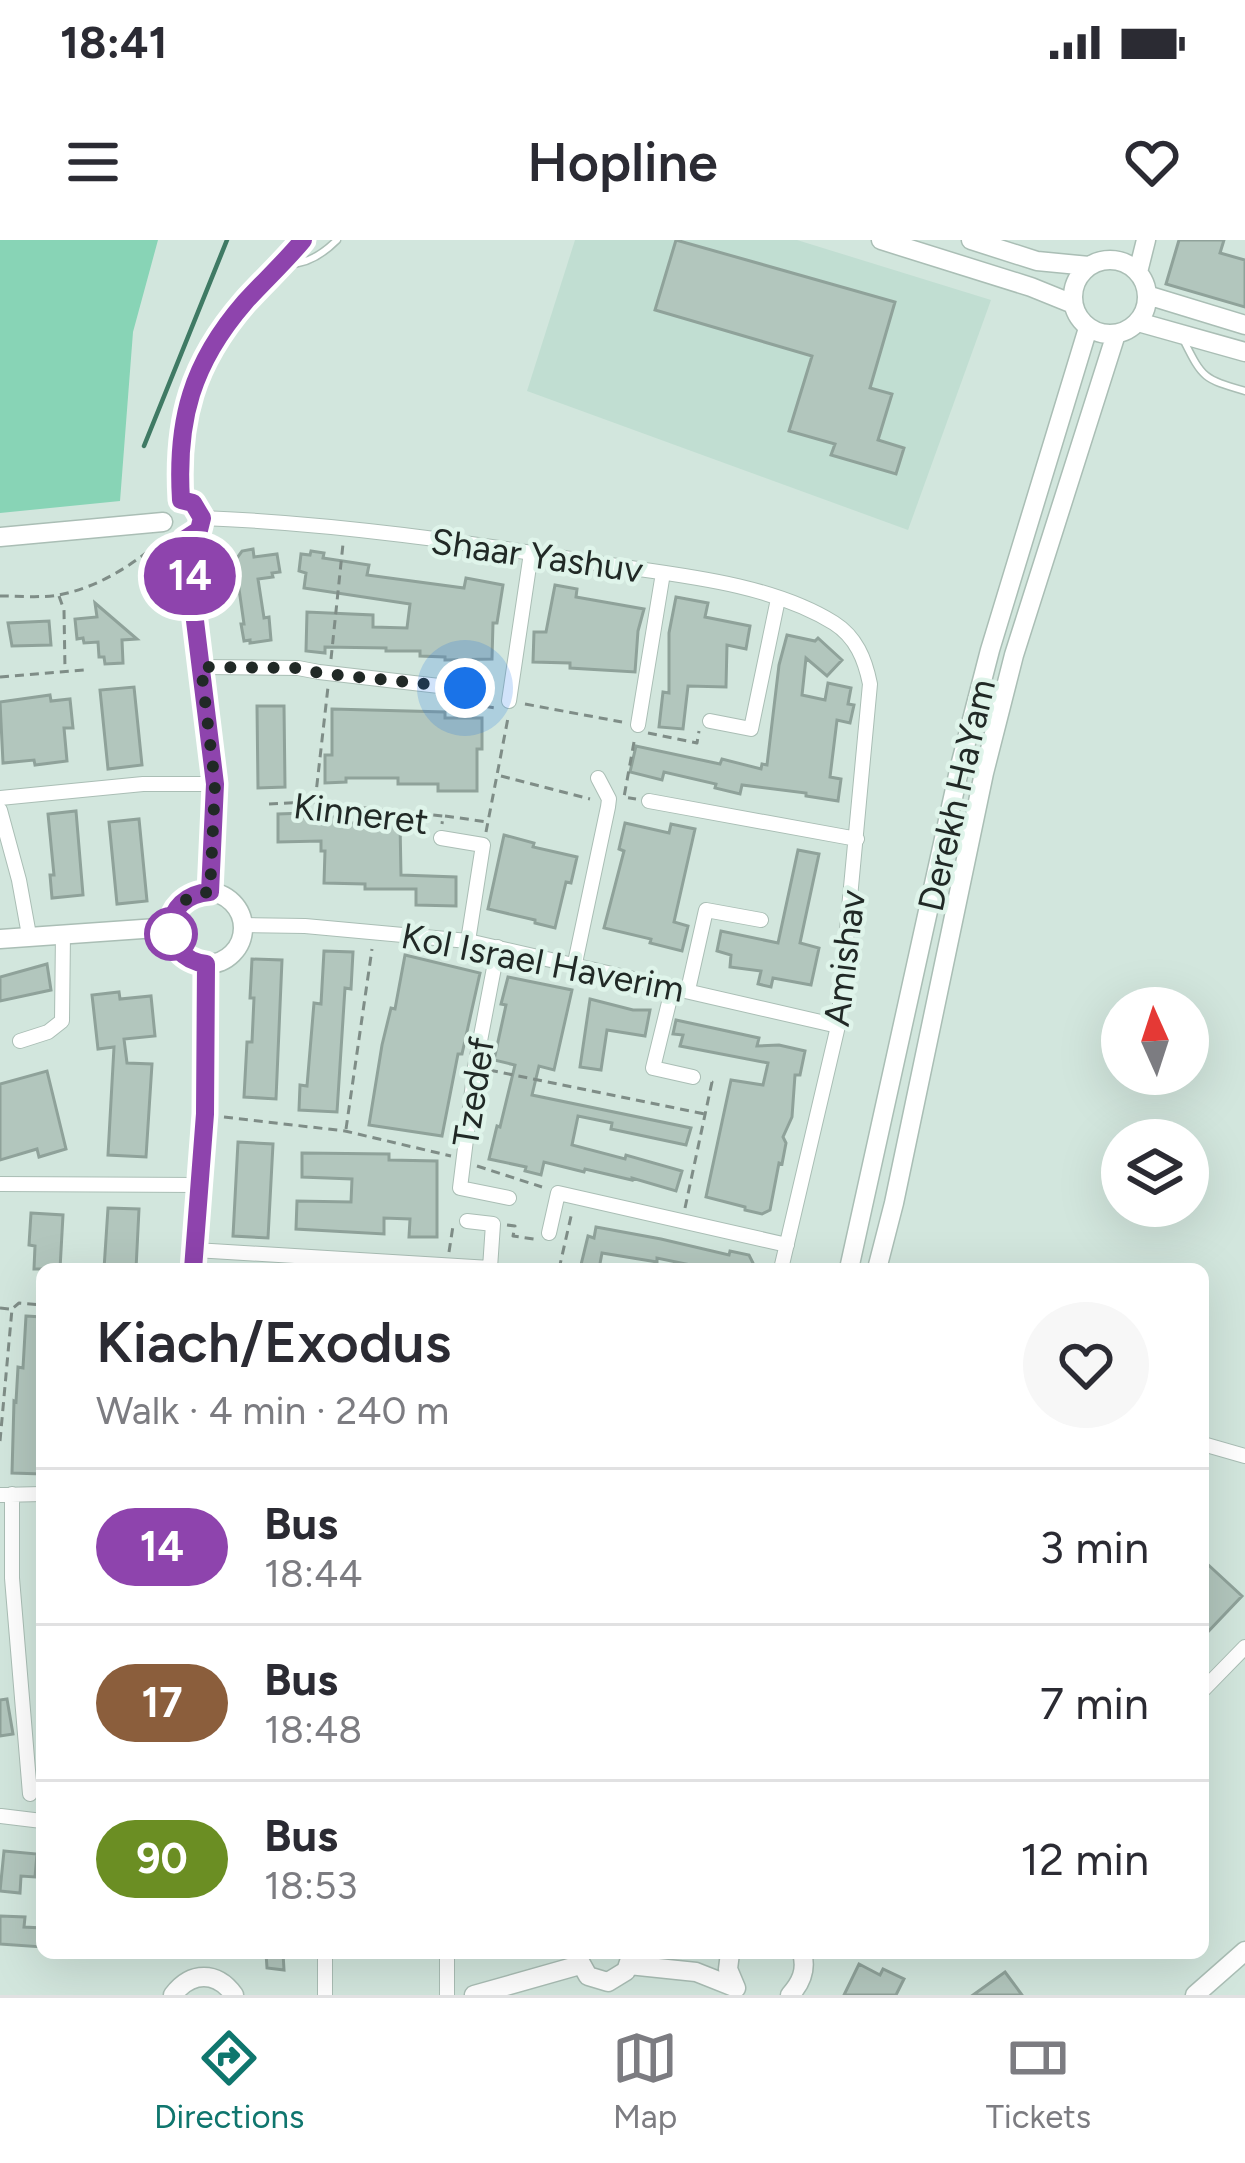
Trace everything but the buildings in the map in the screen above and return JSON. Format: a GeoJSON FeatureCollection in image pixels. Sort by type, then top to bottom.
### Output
{"type":"FeatureCollection","features":[{"type":"Feature","properties":{"kind":"street"},"geometry":{"type":"LineString","coordinates":[[181,500],[181,430],[201,366],[219,334],[302,240]]}},
{"type":"Feature","properties":{"kind":"street"},"geometry":{"type":"LineString","coordinates":[[881,240],[1073,304]]}},
{"type":"Feature","properties":{"kind":"street"},"geometry":{"type":"LineString","coordinates":[[971,240],[1037,261],[1089,266],[1112,260],[1130,266],[1138,272],[1148,295],[1143,314],[1132,328],[1106,335],[1088,328],[1076,314],[1076,281],[1089,266]]}},
{"type":"Feature","properties":{"kind":"street"},"geometry":{"type":"LineString","coordinates":[[1112,260],[1118,240]]}},
{"type":"Feature","properties":{"kind":"street"},"geometry":{"type":"LineString","coordinates":[[1138,272],[1146,240]]}},
{"type":"Feature","properties":{"kind":"street"},"geometry":{"type":"LineString","coordinates":[[1148,295],[1245,325]]}},
{"type":"Feature","properties":{"kind":"street"},"geometry":{"type":"LineString","coordinates":[[1138,322],[1245,352]]}},
{"type":"Feature","properties":{"kind":"street","name":"Derekh HaYam"},"geometry":{"type":"LineString","coordinates":[[850,1263],[978,697],[1088,328]]}},
{"type":"Feature","properties":{"kind":"street","name":"Derekh HaYam"},"geometry":{"type":"LineString","coordinates":[[879,1263],[1014,655],[1116,334]]}},
{"type":"Feature","properties":{"kind":"street"},"geometry":{"type":"LineString","coordinates":[[0,537],[172,532],[199,530],[202,518],[193,503],[181,500],[169,505],[163,516],[172,532],[201,667],[215,784],[210,892]]}},
{"type":"Feature","properties":{"kind":"street","name":"Shaar Yashuv"},"geometry":{"type":"LineString","coordinates":[[202,518],[266,520],[662,573],[758,592],[810,610],[857,644]]}},
{"type":"Feature","properties":{"kind":"street"},"geometry":{"type":"LineString","coordinates":[[508,701],[531,553]]}},
{"type":"Feature","properties":{"kind":"street"},"geometry":{"type":"LineString","coordinates":[[638,725],[662,573]]}},
{"type":"Feature","properties":{"kind":"street"},"geometry":{"type":"LineString","coordinates":[[710,721],[751,730],[778,599]]}},
{"type":"Feature","properties":{"kind":"street","name":"Amishav"},"geometry":{"type":"LineString","coordinates":[[783,1263],[838,1026],[870,684],[857,644]]}},
{"type":"Feature","properties":{"kind":"street"},"geometry":{"type":"LineString","coordinates":[[201,667],[298,668],[465,688]]}},
{"type":"Feature","properties":{"kind":"street"},"geometry":{"type":"LineString","coordinates":[[574,963],[608,807],[598,778]]}},
{"type":"Feature","properties":{"kind":"street"},"geometry":{"type":"LineString","coordinates":[[0,798],[143,784],[215,784]]}},
{"type":"Feature","properties":{"kind":"street"},"geometry":{"type":"LineString","coordinates":[[649,801],[857,838]]}},
{"type":"Feature","properties":{"kind":"street"},"geometry":{"type":"LineString","coordinates":[[0,810],[29,935]]}},
{"type":"Feature","properties":{"kind":"street","name":"Kinneret"},"geometry":{"type":"LineString","coordinates":[[441,838],[483,845]]}},
{"type":"Feature","properties":{"kind":"street"},"geometry":{"type":"LineString","coordinates":[[468,941],[483,845]]}},
{"type":"Feature","properties":{"kind":"street"},"geometry":{"type":"LineString","coordinates":[[210,892],[237,906],[244,926],[238,949],[218,963],[206,964],[181,953],[170,927],[179,905],[188,897],[210,892]]}},
{"type":"Feature","properties":{"kind":"street"},"geometry":{"type":"LineString","coordinates":[[693,1077],[653,1068],[706,910],[761,920]]}},
{"type":"Feature","properties":{"kind":"street","name":"Kol Israel Haverim"},"geometry":{"type":"LineString","coordinates":[[244,926],[375,931],[498,946],[838,1026]]}},
{"type":"Feature","properties":{"kind":"street"},"geometry":{"type":"LineString","coordinates":[[0,939],[170,927]]}},
{"type":"Feature","properties":{"kind":"street"},"geometry":{"type":"LineString","coordinates":[[20,1040],[48,1032],[62,1021],[63,933]]}},
{"type":"Feature","properties":{"kind":"street","name":"Tzedef"},"geometry":{"type":"LineString","coordinates":[[498,946],[475,1067],[460,1188],[509,1198]]}},
{"type":"Feature","properties":{"kind":"street"},"geometry":{"type":"LineString","coordinates":[[206,964],[205,1114],[194,1260],[305,1263]]}},
{"type":"Feature","properties":{"kind":"street"},"geometry":{"type":"LineString","coordinates":[[0,1184],[199,1184]]}},
{"type":"Feature","properties":{"kind":"street"},"geometry":{"type":"LineString","coordinates":[[549,1234],[558,1193],[787,1246]]}},
{"type":"Feature","properties":{"kind":"street"},"geometry":{"type":"LineString","coordinates":[[466,1220],[494,1224],[490,1263]]}},
{"type":"Feature","properties":{"kind":"street"},"geometry":{"type":"LineString","coordinates":[[1209,1446],[1245,1456]]}},
{"type":"Feature","properties":{"kind":"street"},"geometry":{"type":"LineString","coordinates":[[6,1494],[30,1794]]}},
{"type":"Feature","properties":{"kind":"street"},"geometry":{"type":"LineString","coordinates":[[1209,1684],[1245,1647]]}},
{"type":"Feature","properties":{"kind":"street"},"geometry":{"type":"LineString","coordinates":[[1,1816],[36,1820]]}},
{"type":"Feature","properties":{"kind":"street"},"geometry":{"type":"LineString","coordinates":[[1196,1995],[1245,1952]]}},
{"type":"Feature","properties":{"kind":"street"},"geometry":{"type":"LineString","coordinates":[[206,1976],[209,1959]]}},
{"type":"Feature","properties":{"kind":"street"},"geometry":{"type":"LineString","coordinates":[[325,1959],[325,1995]]}},
{"type":"Feature","properties":{"kind":"street"},"geometry":{"type":"LineString","coordinates":[[447,1959],[447,1995]]}},
{"type":"Feature","properties":{"kind":"street"},"geometry":{"type":"LineString","coordinates":[[474,1995],[579,1959],[594,1980],[608,1982],[621,1976],[630,1959],[696,1972],[738,1991]]}},
{"type":"Feature","properties":{"kind":"street"},"geometry":{"type":"LineString","coordinates":[[729,1959],[728,1969],[738,1991]]}},
{"type":"Feature","properties":{"kind":"street"},"geometry":{"type":"LineString","coordinates":[[795,1992],[807,1959]]}},
{"type":"Feature","properties":{"kind":"street"},"geometry":{"type":"LineString","coordinates":[[173,1995],[185,1981],[206,1976],[227,1985],[235,1995]]}},
{"type":"Feature","properties":{"kind":"lane"},"geometry":{"type":"LineString","coordinates":[[283,264],[297,265],[337,240]]}},
{"type":"Feature","properties":{"kind":"lane"},"geometry":{"type":"LineString","coordinates":[[1180,333],[1206,378],[1245,391]]}},
{"type":"Feature","properties":{"kind":"path"},"geometry":{"type":"LineString","coordinates":[[315,802],[345,530]]}},
{"type":"Feature","properties":{"kind":"path"},"geometry":{"type":"LineString","coordinates":[[0,596],[58,595],[100,582],[140,559],[172,532]]}},
{"type":"Feature","properties":{"kind":"path"},"geometry":{"type":"LineString","coordinates":[[58,595],[64,610],[65,671]]}},
{"type":"Feature","properties":{"kind":"path"},"geometry":{"type":"LineString","coordinates":[[0,677],[84,670]]}},
{"type":"Feature","properties":{"kind":"path"},"geometry":{"type":"LineString","coordinates":[[465,688],[464,704],[510,710],[483,845]]}},
{"type":"Feature","properties":{"kind":"path"},"geometry":{"type":"LineString","coordinates":[[508,701],[638,725]]}},
{"type":"Feature","properties":{"kind":"path"},"geometry":{"type":"LineString","coordinates":[[649,801],[624,797],[636,730],[697,743],[702,719],[710,721]]}},
{"type":"Feature","properties":{"kind":"path"},"geometry":{"type":"LineString","coordinates":[[499,776],[593,800]]}},
{"type":"Feature","properties":{"kind":"path","name":"Kinneret"},"geometry":{"type":"LineString","coordinates":[[269,804],[315,802],[443,816],[441,838]]}},
{"type":"Feature","properties":{"kind":"path"},"geometry":{"type":"LineString","coordinates":[[443,816],[488,822]]}},
{"type":"Feature","properties":{"kind":"path"},"geometry":{"type":"LineString","coordinates":[[345,1131],[375,931]]}},
{"type":"Feature","properties":{"kind":"path"},"geometry":{"type":"LineString","coordinates":[[475,1067],[705,1114]]}},
{"type":"Feature","properties":{"kind":"path"},"geometry":{"type":"LineString","coordinates":[[682,1221],[712,1082],[693,1077]]}},
{"type":"Feature","properties":{"kind":"path"},"geometry":{"type":"LineString","coordinates":[[205,1114],[345,1131],[452,1156],[558,1193]]}},
{"type":"Feature","properties":{"kind":"path"},"geometry":{"type":"LineString","coordinates":[[561,1263],[575,1197]]}},
{"type":"Feature","properties":{"kind":"path"},"geometry":{"type":"LineString","coordinates":[[494,1224],[515,1226],[513,1236],[548,1240],[549,1234]]}},
{"type":"Feature","properties":{"kind":"path"},"geometry":{"type":"LineString","coordinates":[[0,1441],[12,1309],[19,1303],[36,1304]]}},
{"type":"Feature","properties":{"kind":"path"},"geometry":{"type":"LineString","coordinates":[[0,1308],[12,1309]]}},
{"type":"Feature","properties":{"kind":"shaded area"},"geometry":{"type":"Polygon","coordinates":[[[575,240],[797,240],[991,300],[908,530],[527,391],[575,240]]]}},
{"type":"Feature","properties":{"kind":"green space"},"geometry":{"type":"Polygon","coordinates":[[[0,240],[158,240],[133,332],[120,501],[0,513],[0,240]]]}},
{"type":"Feature","properties":{"kind":"waterway"},"geometry":{"type":"LineString","coordinates":[[144,446],[227,240]]}},
{"type":"Feature","properties":{"kind":"bus line","name":"14"},"geometry":{"type":"LineString","coordinates":[[193,1263],[205,1114],[206,964],[181,953],[170,927],[179,905],[188,897],[210,892],[215,784],[185,539],[199,530],[202,518],[193,503],[181,500],[181,430],[188,398],[219,334],[303,240]]}},
{"type":"Feature","properties":{"kind":"route"},"geometry":{"type":"LineString","coordinates":[[171,934],[179,905],[199,892],[210,892],[215,784],[201,667],[298,668],[465,688]]}}]}
